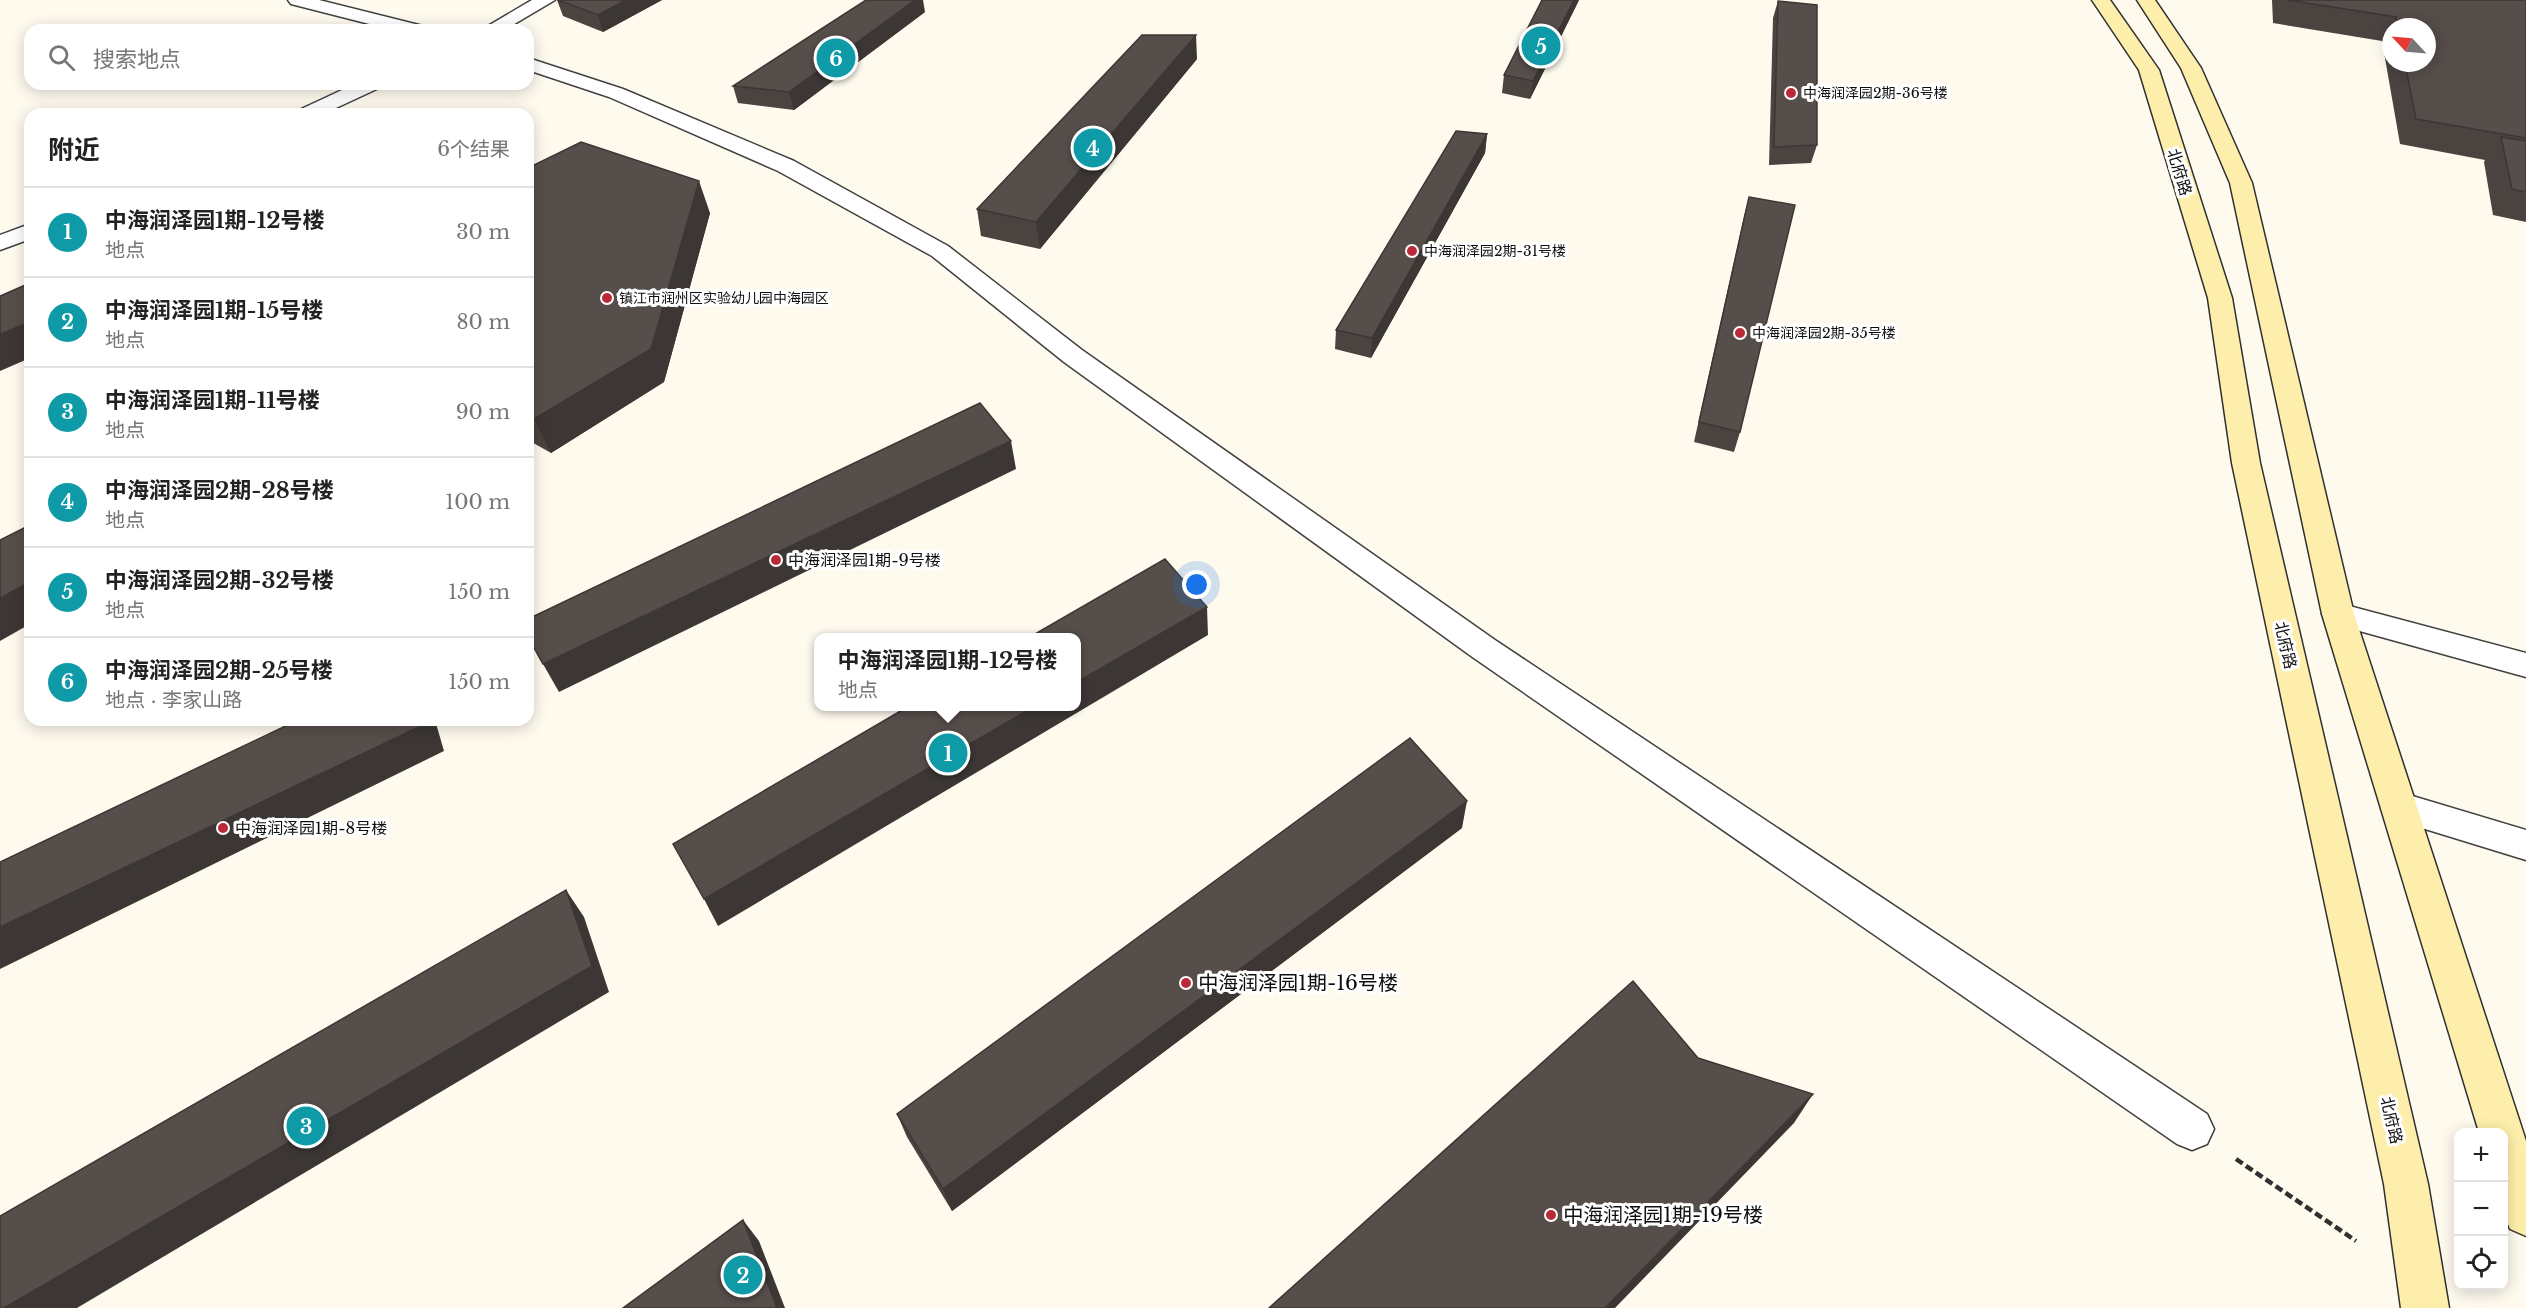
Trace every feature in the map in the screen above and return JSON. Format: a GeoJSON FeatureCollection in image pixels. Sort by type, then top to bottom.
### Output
{"type":"FeatureCollection","features":[{"type":"Feature","properties":{"kind":"main road","name":"北府路"},"geometry":{"type":"LineString","coordinates":[[2101,0],[2149,70],[2220,298],[2246,463],[2406,1184],[2423,1296]]}},
{"type":"Feature","properties":{"kind":"main road"},"geometry":{"type":"LineString","coordinates":[[2146,0],[2191,68],[2241,183],[2338,614],[2500,1128]]}},
{"type":"Feature","properties":{"kind":"main road"},"geometry":{"type":"LineString","coordinates":[[2508,1154],[2526,1213]]}},
{"type":"Feature","properties":{"kind":"street"},"geometry":{"type":"LineString","coordinates":[[297,0],[392,24]]}},
{"type":"Feature","properties":{"kind":"street"},"geometry":{"type":"LineString","coordinates":[[501,24],[546,0]]}},
{"type":"Feature","properties":{"kind":"street"},"geometry":{"type":"LineString","coordinates":[[534,65],[616,93],[786,166],[940,251],[1073,356],[1483,648],[2192,1129]]}},
{"type":"Feature","properties":{"kind":"street"},"geometry":{"type":"LineString","coordinates":[[319,108],[359,90]]}},
{"type":"Feature","properties":{"kind":"street"},"geometry":{"type":"LineString","coordinates":[[0,243],[24,233]]}},
{"type":"Feature","properties":{"kind":"street"},"geometry":{"type":"LineString","coordinates":[[2338,614],[2526,665]]}},
{"type":"Feature","properties":{"kind":"street"},"geometry":{"type":"LineString","coordinates":[[2399,807],[2526,845]]}},
{"type":"Feature","properties":{"kind":"path"},"geometry":{"type":"LineString","coordinates":[[2192,1129],[2423,1296]]}},
{"type":"Feature","properties":{"kind":"building"},"geometry":{"type":"Polygon","coordinates":[[[558,0],[626,0],[598,15],[558,0]]]}},
{"type":"Feature","properties":{"kind":"building"},"geometry":{"type":"Polygon","coordinates":[[[866,0],[915,0],[789,92],[733,86],[866,0]]]}},
{"type":"Feature","properties":{"kind":"building"},"geometry":{"type":"Polygon","coordinates":[[[1542,0],[1574,0],[1533,81],[1504,75],[1542,0]]]}},
{"type":"Feature","properties":{"kind":"building"},"geometry":{"type":"Polygon","coordinates":[[[2288,0],[2526,0],[2526,138],[2416,119],[2407,72],[2436,72],[2436,18],[2396,17],[2288,0]]]}},
{"type":"Feature","properties":{"kind":"building","name":"中海润泽园2期-36号楼"},"geometry":{"type":"Polygon","coordinates":[[[1778,1],[1817,5],[1817,145],[1774,147],[1778,1]]]}},
{"type":"Feature","properties":{"kind":"building"},"geometry":{"type":"Polygon","coordinates":[[[1142,35],[1196,35],[1036,222],[977,209],[1142,35]]]}},
{"type":"Feature","properties":{"kind":"building","name":"中海润泽园2期-31号楼"},"geometry":{"type":"Polygon","coordinates":[[[1456,131],[1487,134],[1372,338],[1336,330],[1456,131]]]}},
{"type":"Feature","properties":{"kind":"building"},"geometry":{"type":"Polygon","coordinates":[[[2501,137],[2526,141],[2526,192],[2512,189],[2501,137]]]}},
{"type":"Feature","properties":{"kind":"building","name":"镇江市润州区实验幼儿园中海园区"},"geometry":{"type":"Polygon","coordinates":[[[581,142],[699,181],[651,349],[534,419],[534,165],[581,142]]]}},
{"type":"Feature","properties":{"kind":"building","name":"中海润泽园2期-35号楼"},"geometry":{"type":"Polygon","coordinates":[[[1749,197],[1795,205],[1740,432],[1699,422],[1749,197]]]}},
{"type":"Feature","properties":{"kind":"building"},"geometry":{"type":"Polygon","coordinates":[[[24,286],[24,324],[0,334],[0,296],[24,286]]]}},
{"type":"Feature","properties":{"kind":"building"},"geometry":{"type":"Polygon","coordinates":[[[980,403],[1011,441],[543,664],[534,648],[534,616],[980,403]]]}},
{"type":"Feature","properties":{"kind":"building"},"geometry":{"type":"Polygon","coordinates":[[[24,528],[24,585],[0,598],[0,540],[24,528]]]}},
{"type":"Feature","properties":{"kind":"building"},"geometry":{"type":"Polygon","coordinates":[[[1165,559],[1207,607],[1081,680],[1081,633],[1037,633],[1165,559]]]}},
{"type":"Feature","properties":{"kind":"building"},"geometry":{"type":"Polygon","coordinates":[[[900,711],[1026,711],[704,899],[673,844],[900,711]]]}},
{"type":"Feature","properties":{"kind":"building"},"geometry":{"type":"Polygon","coordinates":[[[285,726],[421,726],[0,927],[0,862],[285,726]]]}},
{"type":"Feature","properties":{"kind":"building","name":"中海润泽园1期-16号楼"},"geometry":{"type":"Polygon","coordinates":[[[1410,738],[1467,801],[943,1189],[897,1114],[1410,738]]]}},
{"type":"Feature","properties":{"kind":"building"},"geometry":{"type":"Polygon","coordinates":[[[566,890],[592,966],[4,1308],[0,1308],[0,1216],[566,890]]]}},
{"type":"Feature","properties":{"kind":"building","name":"中海润泽园1期-19号楼"},"geometry":{"type":"Polygon","coordinates":[[[1633,981],[1698,1058],[1813,1094],[1605,1308],[1269,1308],[1633,981]]]}},
{"type":"Feature","properties":{"kind":"building"},"geometry":{"type":"Polygon","coordinates":[[[743,1220],[777,1308],[623,1308],[743,1220]]]}},
{"type":"Feature","properties":{"kind":"place","name":"中海润泽园2期-32号楼"},"geometry":{"type":"Point","coordinates":[1541,46]}},
{"type":"Feature","properties":{"kind":"place","name":"中海润泽园2期-25号楼"},"geometry":{"type":"Point","coordinates":[836,58]}},
{"type":"Feature","properties":{"kind":"place","name":"中海润泽园2期-36号楼"},"geometry":{"type":"Point","coordinates":[1791,93]}},
{"type":"Feature","properties":{"kind":"place","name":"中海润泽园2期-28号楼"},"geometry":{"type":"Point","coordinates":[1093,148]}},
{"type":"Feature","properties":{"kind":"place","name":"中海润泽园2期-31号楼"},"geometry":{"type":"Point","coordinates":[1412,251]}},
{"type":"Feature","properties":{"kind":"place","name":"镇江市润州区实验幼儿园中海园区"},"geometry":{"type":"Point","coordinates":[607,298]}},
{"type":"Feature","properties":{"kind":"place","name":"中海润泽园2期-35号楼"},"geometry":{"type":"Point","coordinates":[1740,333]}},
{"type":"Feature","properties":{"kind":"place","name":"中海润泽园1期-9号楼"},"geometry":{"type":"Point","coordinates":[776,560]}},
{"type":"Feature","properties":{"kind":"place","name":"中海润泽园1期-12号楼"},"geometry":{"type":"Point","coordinates":[948,753]}},
{"type":"Feature","properties":{"kind":"place","name":"中海润泽园1期-8号楼"},"geometry":{"type":"Point","coordinates":[223,828]}},
{"type":"Feature","properties":{"kind":"place","name":"中海润泽园1期-16号楼"},"geometry":{"type":"Point","coordinates":[1186,983]}},
{"type":"Feature","properties":{"kind":"place","name":"中海润泽园1期-11号楼"},"geometry":{"type":"Point","coordinates":[306,1126]}},
{"type":"Feature","properties":{"kind":"place","name":"中海润泽园1期-19号楼"},"geometry":{"type":"Point","coordinates":[1551,1215]}},
{"type":"Feature","properties":{"kind":"place","name":"中海润泽园1期-15号楼"},"geometry":{"type":"Point","coordinates":[743,1275]}}]}
